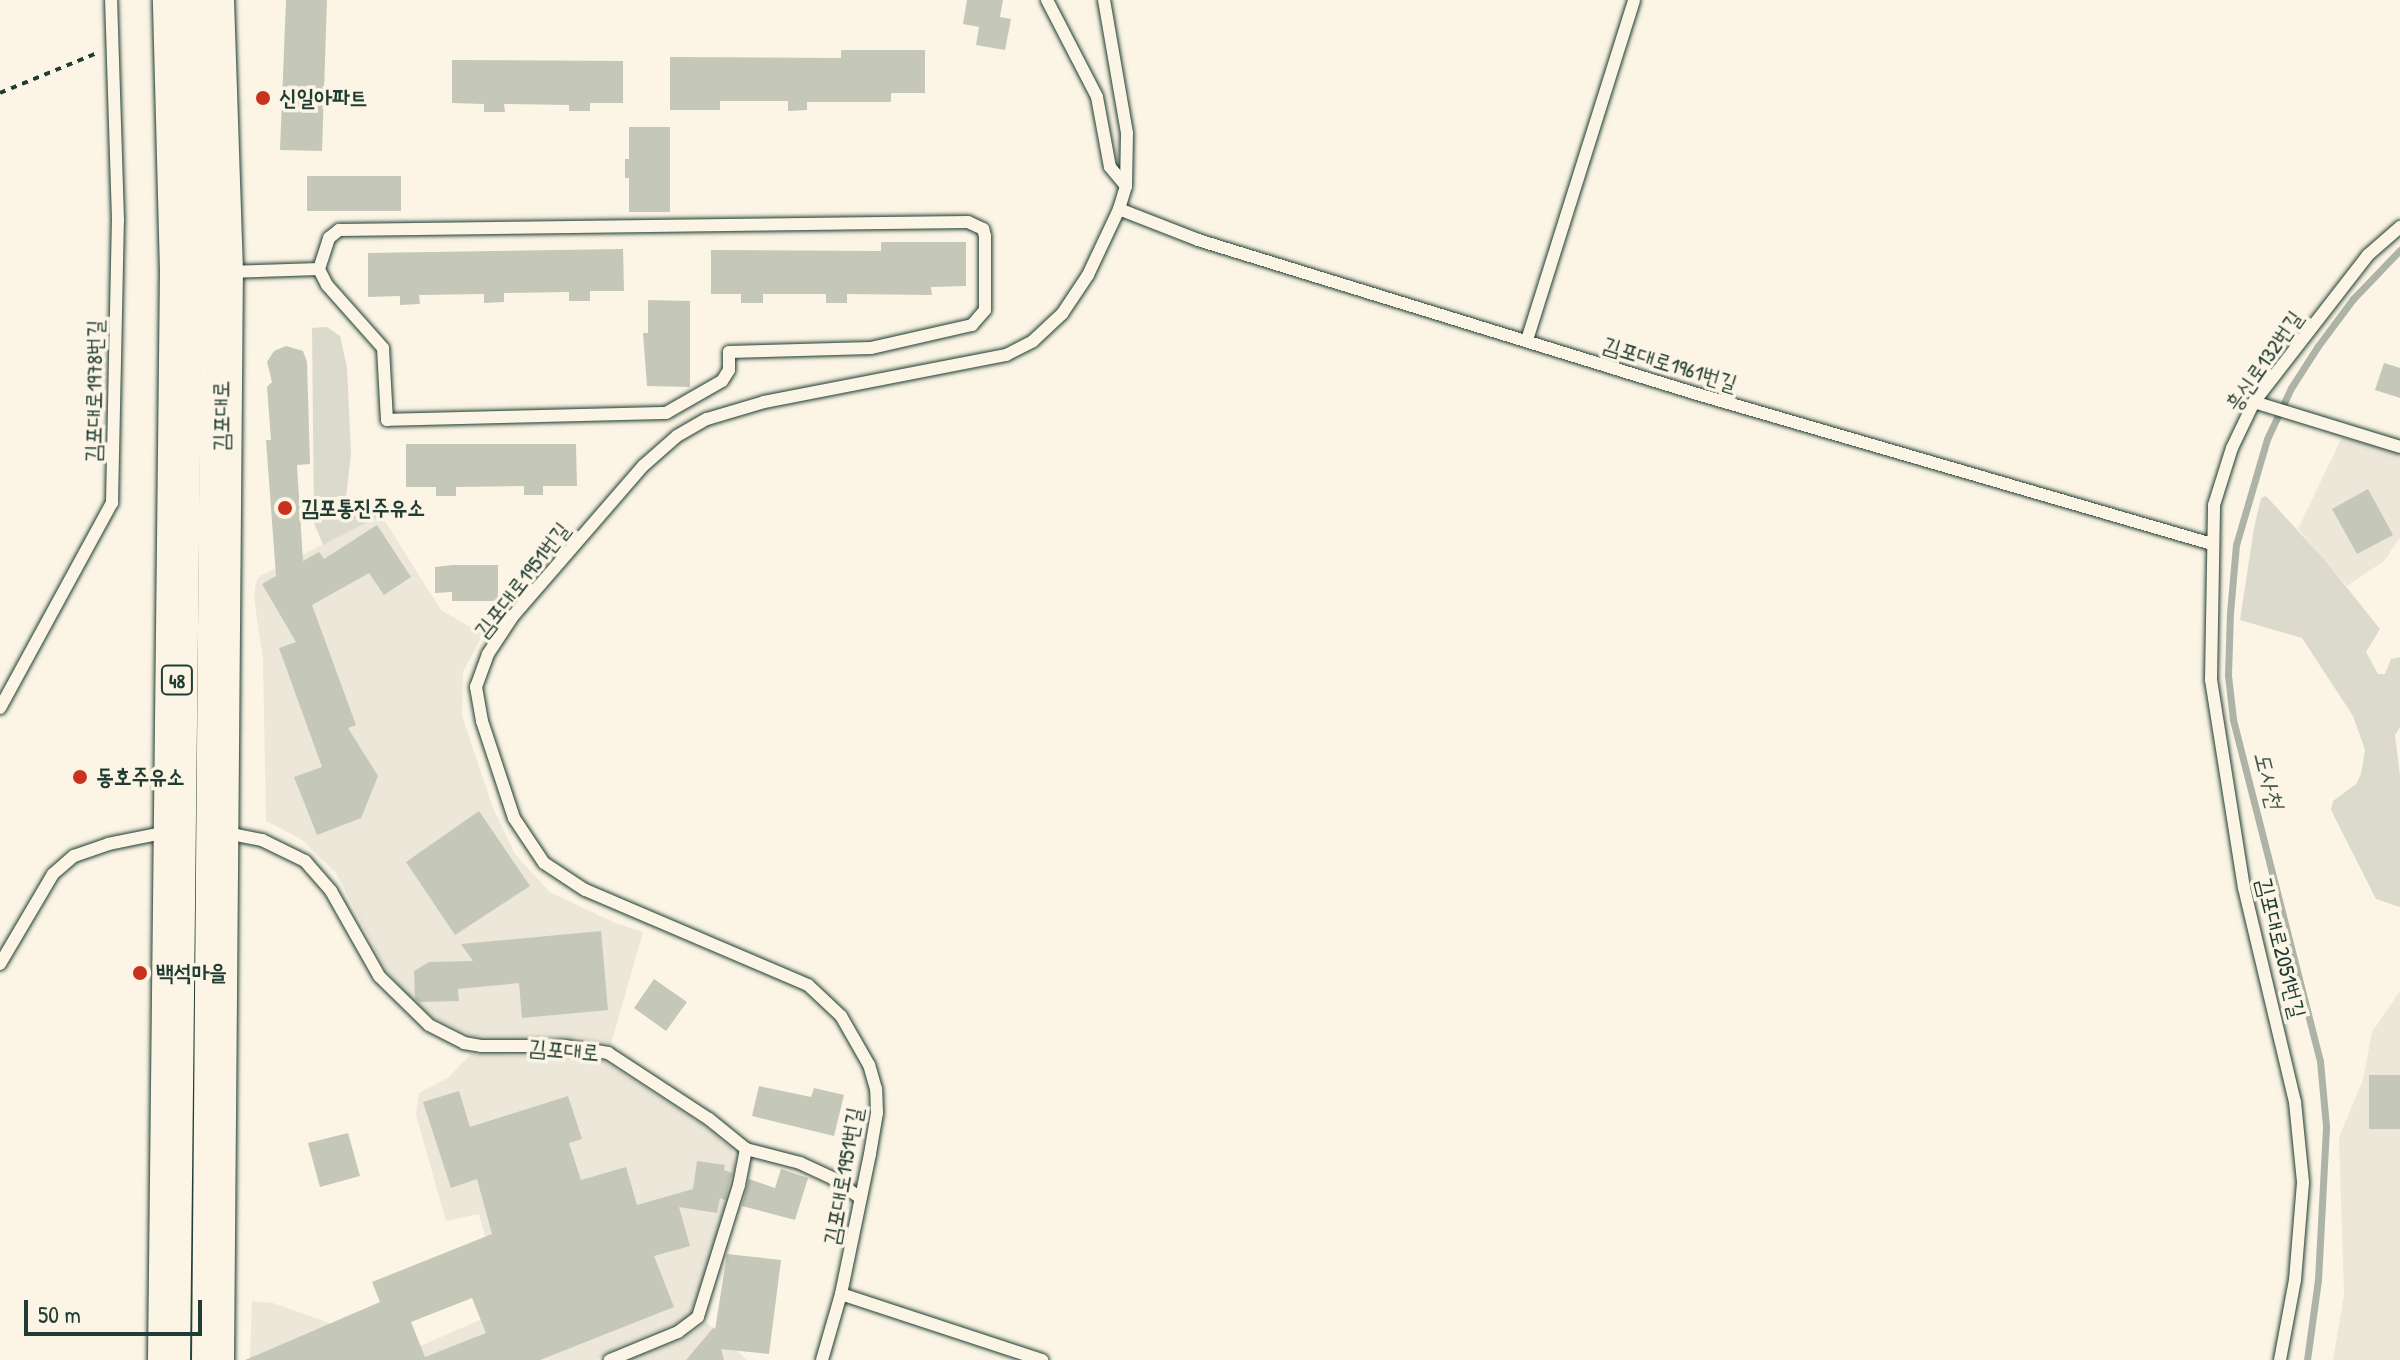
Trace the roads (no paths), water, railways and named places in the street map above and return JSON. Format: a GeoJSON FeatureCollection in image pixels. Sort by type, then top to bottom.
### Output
{"type":"FeatureCollection","features":[{"type":"Feature","properties":{"kind":"main road","name":"김포대로"},"geometry":{"type":"LineString","coordinates":[[174,0],[201,272]]}},
{"type":"Feature","properties":{"kind":"main road","name":"김포대로"},"geometry":{"type":"LineString","coordinates":[[213,0],[201,272],[197,831],[213,1360]]}},
{"type":"Feature","properties":{"kind":"main road","name":"김포대로"},"geometry":{"type":"LineString","coordinates":[[169,1360],[197,831]]}},
{"type":"Feature","properties":{"kind":"lane","name":"김포대로1978번길"},"geometry":{"type":"LineString","coordinates":[[0,708],[112,503],[118,220],[115,47],[111,0]]}},
{"type":"Feature","properties":{"kind":"lane"},"geometry":{"type":"LineString","coordinates":[[1047,0],[1097,97],[1110,167],[1126,186]]}},
{"type":"Feature","properties":{"kind":"lane","name":"김포대로1951번길"},"geometry":{"type":"LineString","coordinates":[[822,1360],[841,1294],[877,1113],[876,1089],[869,1065],[841,1016],[808,985],[585,890],[544,863],[514,818],[482,721],[477,699],[478,679],[488,654],[513,616],[643,466],[677,436],[724,413],[764,402],[991,358],[1019,349],[1049,328],[1075,297],[1119,209],[1126,186],[1127,133],[1104,0]]}},
{"type":"Feature","properties":{"kind":"lane"},"geometry":{"type":"LineString","coordinates":[[1527,340],[1634,0]]}},
{"type":"Feature","properties":{"kind":"lane","name":"김포대로1961번길"},"geometry":{"type":"LineString","coordinates":[[1119,209],[1198,240],[1697,394],[2212,544]]}},
{"type":"Feature","properties":{"kind":"lane"},"geometry":{"type":"LineString","coordinates":[[968,222],[983,229],[985,236],[985,310],[972,325],[871,348],[729,352],[729,370],[722,381],[658,414],[387,420],[383,348],[327,285],[319,269],[329,238],[339,230],[968,222]]}},
{"type":"Feature","properties":{"kind":"lane","name":"흥신로132번길"},"geometry":{"type":"LineString","coordinates":[[2212,544],[2219,491],[2232,448],[2368,255],[2400,227]]}},
{"type":"Feature","properties":{"kind":"lane"},"geometry":{"type":"LineString","coordinates":[[201,272],[319,269]]}},
{"type":"Feature","properties":{"kind":"lane"},"geometry":{"type":"LineString","coordinates":[[2261,405],[2400,447]]}},
{"type":"Feature","properties":{"kind":"lane","name":"김포대로2051번길"},"geometry":{"type":"LineString","coordinates":[[2212,544],[2211,680],[2244,888],[2295,1102],[2303,1182],[2295,1280],[2280,1360]]}},
{"type":"Feature","properties":{"kind":"lane"},"geometry":{"type":"LineString","coordinates":[[0,964],[53,874],[74,856],[108,844],[197,831]]}},
{"type":"Feature","properties":{"kind":"lane","name":"김포대로"},"geometry":{"type":"LineString","coordinates":[[197,831],[262,840],[305,861],[331,891],[379,976],[429,1025],[464,1043],[481,1046],[565,1046],[608,1053],[699,1111],[746,1149]]}},
{"type":"Feature","properties":{"kind":"lane"},"geometry":{"type":"LineString","coordinates":[[610,1360],[678,1332],[698,1317],[739,1185],[746,1149],[808,1166],[861,1198]]}},
{"type":"Feature","properties":{"kind":"lane"},"geometry":{"type":"LineString","coordinates":[[841,1294],[1042,1360]]}},
{"type":"Feature","properties":{"kind":"waterway","name":"도사천"},"geometry":{"type":"LineString","coordinates":[[2307,1360],[2318,1280],[2326,1126],[2320,1061],[2233,719],[2228,675],[2230,613],[2236,545],[2267,439],[2291,388],[2318,346],[2353,299],[2400,250]]}},
{"type":"Feature","properties":{"kind":"place","name":"신일아파트"},"geometry":{"type":"Point","coordinates":[263,98]}},
{"type":"Feature","properties":{"kind":"place","name":"김포통진주유소"},"geometry":{"type":"Point","coordinates":[285,508]}},
{"type":"Feature","properties":{"kind":"place","name":"동호주유소"},"geometry":{"type":"Point","coordinates":[80,777]}},
{"type":"Feature","properties":{"kind":"place","name":"백석마을"},"geometry":{"type":"Point","coordinates":[140,973]}}]}
